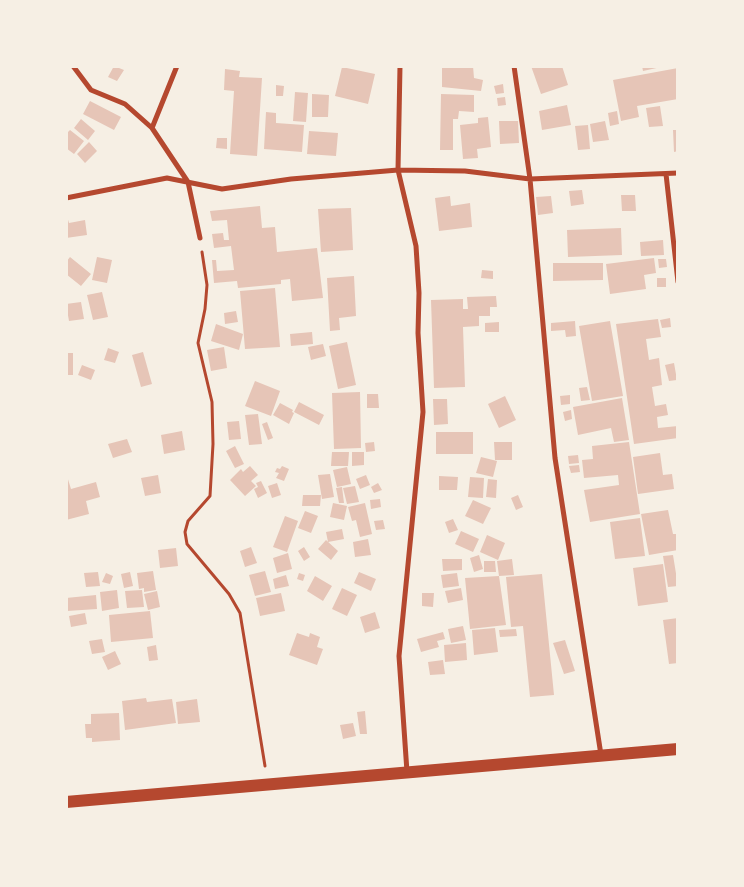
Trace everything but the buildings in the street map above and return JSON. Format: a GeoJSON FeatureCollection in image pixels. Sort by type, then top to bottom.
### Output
{"type":"FeatureCollection","features":[{"type":"Feature","properties":{"kind":"main road"},"geometry":{"type":"LineString","coordinates":[[66,802],[678,749]]}},
{"type":"Feature","properties":{"kind":"street"},"geometry":{"type":"LineString","coordinates":[[73,66],[91,90],[125,104],[152,128],[188,182],[200,238]]}},
{"type":"Feature","properties":{"kind":"street"},"geometry":{"type":"LineString","coordinates":[[152,128],[177,66]]}},
{"type":"Feature","properties":{"kind":"street"},"geometry":{"type":"LineString","coordinates":[[400,66],[398,170],[416,246],[419,293],[418,333],[423,412],[399,656],[407,772]]}},
{"type":"Feature","properties":{"kind":"street"},"geometry":{"type":"LineString","coordinates":[[514,66],[530,179],[555,458],[601,756]]}},
{"type":"Feature","properties":{"kind":"street"},"geometry":{"type":"LineString","coordinates":[[66,198],[167,178],[222,189],[291,179],[398,170],[465,171],[530,179],[678,173]]}},
{"type":"Feature","properties":{"kind":"street"},"geometry":{"type":"LineString","coordinates":[[666,174],[678,282]]}},
{"type":"Feature","properties":{"kind":"path"},"geometry":{"type":"LineString","coordinates":[[200,238],[207,285],[205,310],[198,343],[212,402],[213,444],[210,496],[188,521],[185,532],[187,544],[229,594],[240,613],[268,784]]}}]}
